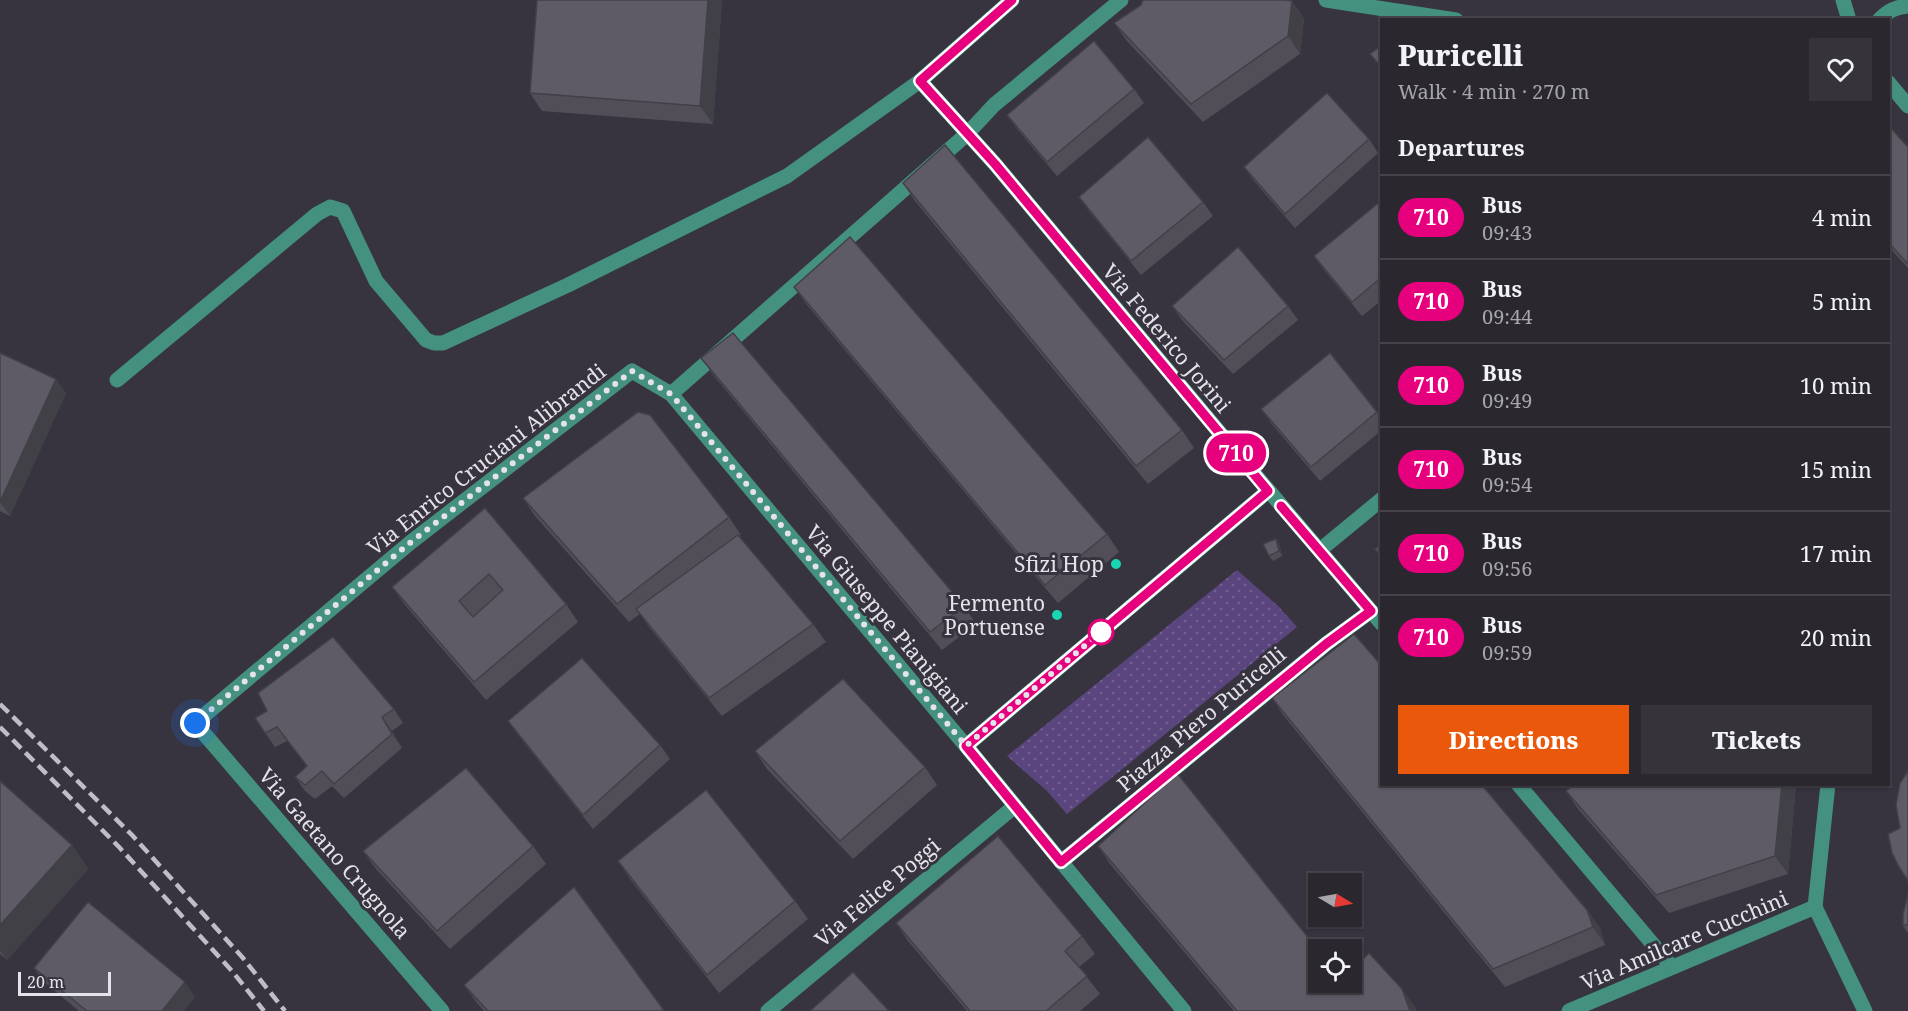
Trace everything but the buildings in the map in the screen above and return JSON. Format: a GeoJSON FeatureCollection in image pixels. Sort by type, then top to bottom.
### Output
{"type":"FeatureCollection","features":[{"type":"Feature","properties":{"kind":"street"},"geometry":{"type":"LineString","coordinates":[[117,380],[317,214],[330,207],[343,211],[376,281],[426,340],[443,343],[568,285],[787,176],[920,81],[1012,0]]}},
{"type":"Feature","properties":{"kind":"street"},"geometry":{"type":"LineString","coordinates":[[671,394],[967,134],[999,101],[1121,0]]}},
{"type":"Feature","properties":{"kind":"street"},"geometry":{"type":"LineString","coordinates":[[1326,0],[1443,18]]}},
{"type":"Feature","properties":{"kind":"street"},"geometry":{"type":"LineString","coordinates":[[1844,0],[1848,18]]}},
{"type":"Feature","properties":{"kind":"street"},"geometry":{"type":"LineString","coordinates":[[1880,18],[1897,7],[1908,6]]}},
{"type":"Feature","properties":{"kind":"street"},"geometry":{"type":"LineString","coordinates":[[920,81],[967,134]]}},
{"type":"Feature","properties":{"kind":"street"},"geometry":{"type":"LineString","coordinates":[[1890,84],[1908,106]]}},
{"type":"Feature","properties":{"kind":"street","name":"Via Federico Jorini"},"geometry":{"type":"LineString","coordinates":[[967,134],[1011,183],[1380,622]]}},
{"type":"Feature","properties":{"kind":"street","name":"Via Enrico Cruciani Alibrandi"},"geometry":{"type":"LineString","coordinates":[[195,723],[411,542],[632,371],[671,394]]}},
{"type":"Feature","properties":{"kind":"street","name":"Via Giuseppe Pianigiani"},"geometry":{"type":"LineString","coordinates":[[671,394],[1184,1011]]}},
{"type":"Feature","properties":{"kind":"street"},"geometry":{"type":"LineString","coordinates":[[966,746],[1268,491]]}},
{"type":"Feature","properties":{"kind":"street"},"geometry":{"type":"LineString","coordinates":[[1320,550],[1380,501]]}},
{"type":"Feature","properties":{"kind":"street","name":"Piazza Piero Puricelli"},"geometry":{"type":"LineString","coordinates":[[1061,862],[1326,644],[1371,611]]}},
{"type":"Feature","properties":{"kind":"street","name":"Via Gaetano Crugnola"},"geometry":{"type":"LineString","coordinates":[[195,723],[442,1011]]}},
{"type":"Feature","properties":{"kind":"street"},"geometry":{"type":"LineString","coordinates":[[1520,786],[1672,967]]}},
{"type":"Feature","properties":{"kind":"street"},"geometry":{"type":"LineString","coordinates":[[1828,786],[1815,907],[1864,1011]]}},
{"type":"Feature","properties":{"kind":"street","name":"Via Felice Poggi"},"geometry":{"type":"LineString","coordinates":[[768,1011],[1015,806]]}},
{"type":"Feature","properties":{"kind":"street","name":"Via Amilcare Cucchini"},"geometry":{"type":"LineString","coordinates":[[1569,1011],[1815,907]]}},
{"type":"Feature","properties":{"kind":"shaded area"},"geometry":{"type":"Polygon","coordinates":[[[1237,570],[1279,607],[1297,627],[1067,814],[1047,791],[1007,756],[1237,570]]]}},
{"type":"Feature","properties":{"kind":"railway"},"geometry":{"type":"LineString","coordinates":[[0,704],[132,835],[243,958],[285,1011]]}},
{"type":"Feature","properties":{"kind":"railway"},"geometry":{"type":"LineString","coordinates":[[0,727],[119,847],[232,971],[264,1011]]}},
{"type":"Feature","properties":{"kind":"bus line","name":"710"},"geometry":{"type":"LineString","coordinates":[[1012,0],[920,81],[995,164],[1268,491],[966,746],[1061,862],[1326,644],[1371,611],[1281,506]]}},
{"type":"Feature","properties":{"kind":"place","name":"Sfizi Hop"},"geometry":{"type":"Point","coordinates":[1116,564]}},
{"type":"Feature","properties":{"kind":"place","name":"Fermento Portuense"},"geometry":{"type":"Point","coordinates":[1057,615]}},
{"type":"Feature","properties":{"kind":"route"},"geometry":{"type":"LineString","coordinates":[[195,723],[411,542],[632,371],[671,394],[966,746],[1101,632]]}}]}
